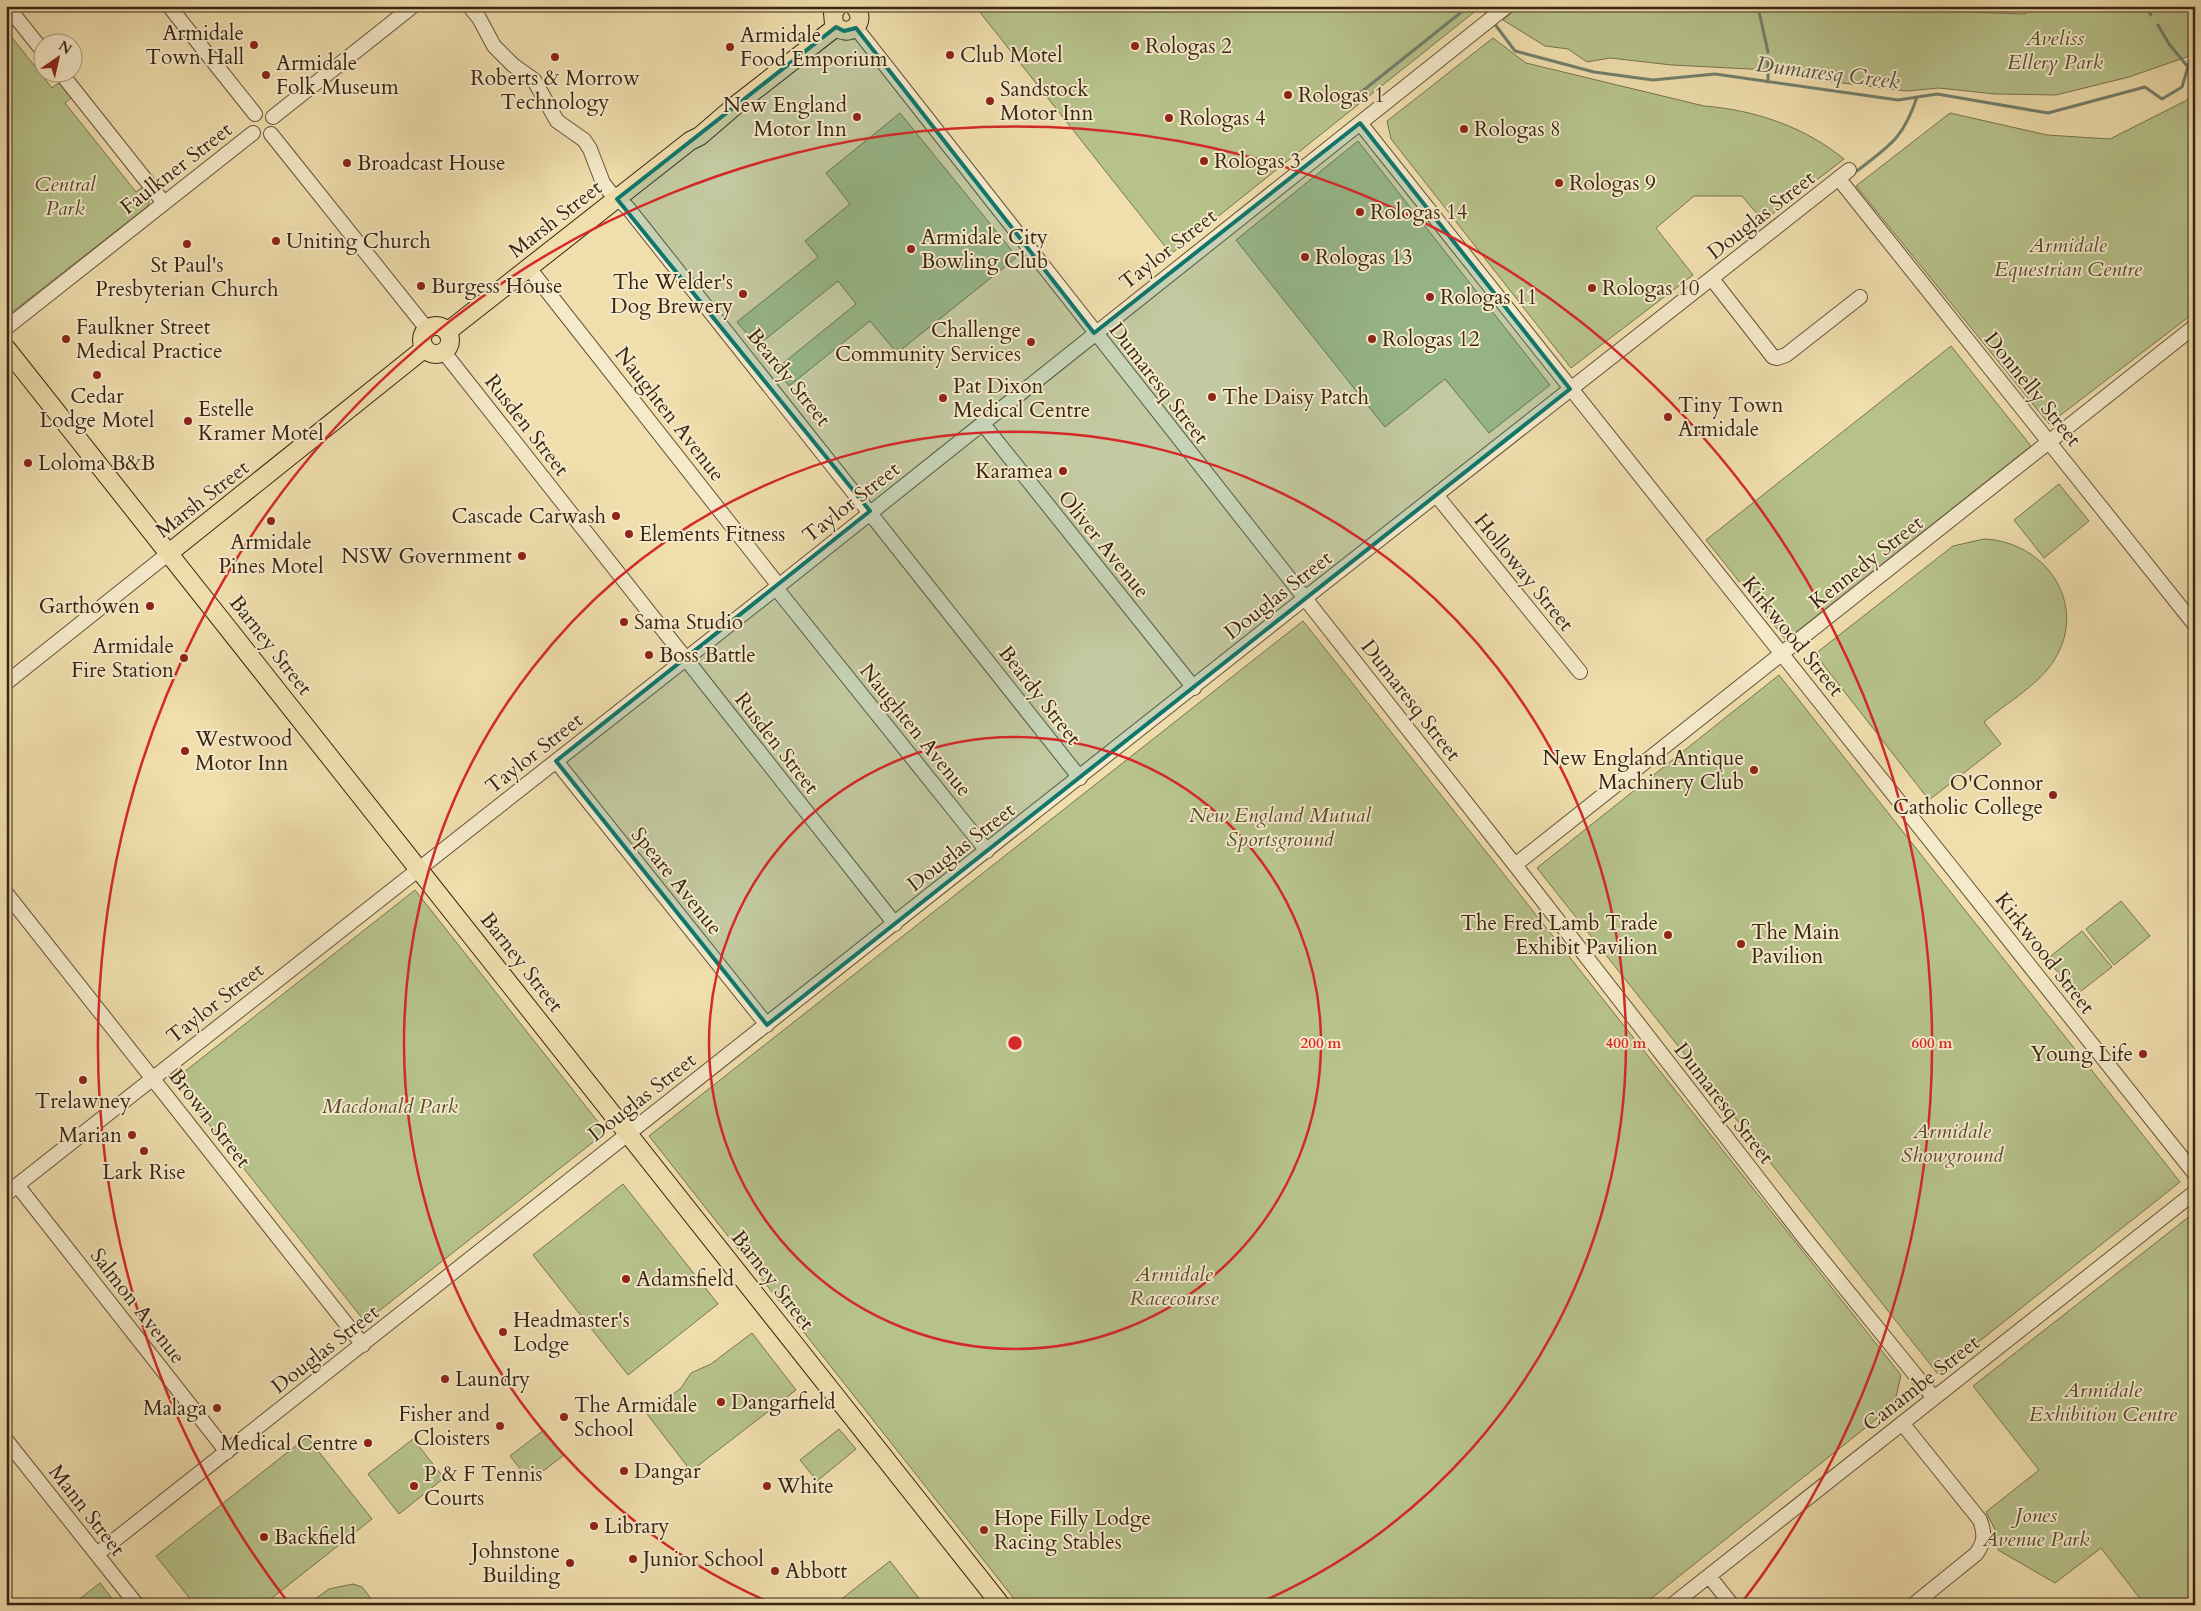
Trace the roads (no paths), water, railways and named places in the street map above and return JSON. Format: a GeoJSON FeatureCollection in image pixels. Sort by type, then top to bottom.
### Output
{"type":"FeatureCollection","features":[{"type":"Feature","properties":{"kind":"main road"},"geometry":{"type":"LineString","coordinates":[[837,6],[832,16],[836,27],[844,31],[856,28],[860,21],[858,8]]}},
{"type":"Feature","properties":{"kind":"main road","name":"Marsh Street"},"geometry":{"type":"LineString","coordinates":[[447,332],[690,141],[700,136],[736,105],[836,27]]}},
{"type":"Feature","properties":{"kind":"main road"},"geometry":{"type":"LineString","coordinates":[[440,326],[447,332],[449,341],[443,351],[433,353],[425,348],[422,339],[427,329],[440,326]]}},
{"type":"Feature","properties":{"kind":"main road","name":"Barney Street"},"geometry":{"type":"LineString","coordinates":[[6,348],[1002,1605]]}},
{"type":"Feature","properties":{"kind":"main road","name":"Marsh Street"},"geometry":{"type":"LineString","coordinates":[[169,553],[425,348]]}},
{"type":"Feature","properties":{"kind":"street"},"geometry":{"type":"LineString","coordinates":[[7,6],[32,37]]}},
{"type":"Feature","properties":{"kind":"street"},"geometry":{"type":"LineString","coordinates":[[170,6],[254,114]]}},
{"type":"Feature","properties":{"kind":"street"},"geometry":{"type":"LineString","coordinates":[[272,117],[413,6]]}},
{"type":"Feature","properties":{"kind":"street","name":"Beardy Street"},"geometry":{"type":"LineString","coordinates":[[469,6],[479,18],[494,46],[513,65],[534,80],[557,120],[584,140],[590,149],[603,183],[634,215],[1080,778]]}},
{"type":"Feature","properties":{"kind":"street","name":"Taylor Street"},"geometry":{"type":"LineString","coordinates":[[12,1189],[777,587],[870,511],[983,424],[1094,333],[1504,9]]}},
{"type":"Feature","properties":{"kind":"street","name":"Dumaresq Street"},"geometry":{"type":"LineString","coordinates":[[856,28],[1094,333],[1515,865],[1806,1240],[1934,1398]]}},
{"type":"Feature","properties":{"kind":"street"},"geometry":{"type":"LineString","coordinates":[[68,82],[164,203]]}},
{"type":"Feature","properties":{"kind":"street"},"geometry":{"type":"LineString","coordinates":[[263,112],[272,117],[275,124],[270,134],[263,138],[252,133],[249,125],[254,114],[263,112]]}},
{"type":"Feature","properties":{"kind":"street","name":"Kirkwood Street"},"geometry":{"type":"LineString","coordinates":[[1360,123],[2195,1174]]}},
{"type":"Feature","properties":{"kind":"street","name":"Faulkner Street"},"geometry":{"type":"LineString","coordinates":[[6,328],[252,133]]}},
{"type":"Feature","properties":{"kind":"street"},"geometry":{"type":"LineString","coordinates":[[270,134],[427,329]]}},
{"type":"Feature","properties":{"kind":"street","name":"Douglas Street"},"geometry":{"type":"LineString","coordinates":[[97,1554],[767,1026],[1305,598],[1844,175]]}},
{"type":"Feature","properties":{"kind":"street","name":"Donnelly Street"},"geometry":{"type":"LineString","coordinates":[[1844,175],[2050,442],[2195,624]]}},
{"type":"Feature","properties":{"kind":"street","name":"Naughten Avenue"},"geometry":{"type":"LineString","coordinates":[[529,268],[777,587],[987,851]]}},
{"type":"Feature","properties":{"kind":"street"},"geometry":{"type":"LineString","coordinates":[[1712,279],[1773,357],[1777,358],[1786,355],[1860,297]]}},
{"type":"Feature","properties":{"kind":"street","name":"Kennedy Street"},"geometry":{"type":"LineString","coordinates":[[1515,865],[2195,326]]}},
{"type":"Feature","properties":{"kind":"street","name":"Rusden Street"},"geometry":{"type":"LineString","coordinates":[[443,351],[895,924]]}},
{"type":"Feature","properties":{"kind":"street","name":"Oliver Avenue"},"geometry":{"type":"LineString","coordinates":[[983,424],[1194,688]]}},
{"type":"Feature","properties":{"kind":"street","name":"Holloway Street"},"geometry":{"type":"LineString","coordinates":[[1437,496],[1580,672]]}},
{"type":"Feature","properties":{"kind":"street","name":"Marsh Street"},"geometry":{"type":"LineString","coordinates":[[6,683],[169,553]]}},
{"type":"Feature","properties":{"kind":"street","name":"Speare Avenue"},"geometry":{"type":"LineString","coordinates":[[556,761],[767,1026]]}},
{"type":"Feature","properties":{"kind":"street","name":"Brown Street"},"geometry":{"type":"LineString","coordinates":[[6,893],[363,1345]]}},
{"type":"Feature","properties":{"kind":"street","name":"Salmon Avenue"},"geometry":{"type":"LineString","coordinates":[[12,1189],[226,1452]]}},
{"type":"Feature","properties":{"kind":"street","name":"Canambe Street"},"geometry":{"type":"LineString","coordinates":[[1672,1605],[2195,1192]]}},
{"type":"Feature","properties":{"kind":"street"},"geometry":{"type":"LineString","coordinates":[[1902,1423],[1980,1520],[1984,1532],[1982,1546],[1976,1554],[1913,1605]]}},
{"type":"Feature","properties":{"kind":"street","name":"Mann Street"},"geometry":{"type":"LineString","coordinates":[[6,1440],[137,1605]]}},
{"type":"Feature","properties":{"kind":"street"},"geometry":{"type":"LineString","coordinates":[[1709,1576],[1732,1605]]}},
{"type":"Feature","properties":{"kind":"waterway"},"geometry":{"type":"LineString","coordinates":[[1360,93],[1469,6]]}},
{"type":"Feature","properties":{"kind":"waterway","name":"Dumaresq Creek"},"geometry":{"type":"LineString","coordinates":[[1481,6],[1488,16]]}},
{"type":"Feature","properties":{"kind":"waterway"},"geometry":{"type":"LineString","coordinates":[[2144,6],[2151,15]]}},
{"type":"Feature","properties":{"kind":"waterway"},"geometry":{"type":"LineString","coordinates":[[1758,7],[1768,52]]}},
{"type":"Feature","properties":{"kind":"waterway","name":"Dumaresq Creek"},"geometry":{"type":"LineString","coordinates":[[1494,23],[1515,51],[1594,72],[1653,80],[1715,74],[1898,100],[1937,94],[2048,113],[2145,87],[2162,99],[2182,87],[2190,60],[2195,59]]}},
{"type":"Feature","properties":{"kind":"waterway"},"geometry":{"type":"LineString","coordinates":[[2158,25],[2169,44],[2188,67]]}},
{"type":"Feature","properties":{"kind":"waterway"},"geometry":{"type":"LineString","coordinates":[[1768,61],[1768,82]]}},
{"type":"Feature","properties":{"kind":"waterway"},"geometry":{"type":"LineString","coordinates":[[1857,171],[1887,147],[1901,132],[1917,97]]}},
{"type":"Feature","properties":{"kind":"place","name":"Armidale Town Hall"},"geometry":{"type":"Point","coordinates":[254,45]}},
{"type":"Feature","properties":{"kind":"place","name":"Rologas 2"},"geometry":{"type":"Point","coordinates":[1135,46]}},
{"type":"Feature","properties":{"kind":"place","name":"Armidale Food Emporium"},"geometry":{"type":"Point","coordinates":[730,47]}},
{"type":"Feature","properties":{"kind":"place","name":"Club Motel"},"geometry":{"type":"Point","coordinates":[950,55]}},
{"type":"Feature","properties":{"kind":"place","name":"Roberts & Morrow Technology"},"geometry":{"type":"Point","coordinates":[555,57]}},
{"type":"Feature","properties":{"kind":"place","name":"Armidale Folk Museum"},"geometry":{"type":"Point","coordinates":[266,75]}},
{"type":"Feature","properties":{"kind":"place","name":"Rologas 1"},"geometry":{"type":"Point","coordinates":[1288,95]}},
{"type":"Feature","properties":{"kind":"place","name":"Sandstock Motor Inn"},"geometry":{"type":"Point","coordinates":[990,101]}},
{"type":"Feature","properties":{"kind":"place","name":"New England Motor Inn"},"geometry":{"type":"Point","coordinates":[857,117]}},
{"type":"Feature","properties":{"kind":"place","name":"Rologas 4"},"geometry":{"type":"Point","coordinates":[1169,118]}},
{"type":"Feature","properties":{"kind":"place","name":"Rologas 8"},"geometry":{"type":"Point","coordinates":[1464,129]}},
{"type":"Feature","properties":{"kind":"place","name":"Rologas 3"},"geometry":{"type":"Point","coordinates":[1204,161]}},
{"type":"Feature","properties":{"kind":"place","name":"Broadcast House"},"geometry":{"type":"Point","coordinates":[347,163]}},
{"type":"Feature","properties":{"kind":"place","name":"Rologas 9"},"geometry":{"type":"Point","coordinates":[1559,183]}},
{"type":"Feature","properties":{"kind":"place","name":"Rologas 14"},"geometry":{"type":"Point","coordinates":[1360,212]}},
{"type":"Feature","properties":{"kind":"place","name":"Uniting Church"},"geometry":{"type":"Point","coordinates":[276,241]}},
{"type":"Feature","properties":{"kind":"place","name":"St Paul's Presbyterian Church"},"geometry":{"type":"Point","coordinates":[187,244]}},
{"type":"Feature","properties":{"kind":"place","name":"Armidale City Bowling Club"},"geometry":{"type":"Point","coordinates":[911,249]}},
{"type":"Feature","properties":{"kind":"place","name":"Rologas 13"},"geometry":{"type":"Point","coordinates":[1305,257]}},
{"type":"Feature","properties":{"kind":"place","name":"Burgess House"},"geometry":{"type":"Point","coordinates":[421,286]}},
{"type":"Feature","properties":{"kind":"place","name":"Rologas 10"},"geometry":{"type":"Point","coordinates":[1592,288]}},
{"type":"Feature","properties":{"kind":"place","name":"The Welder's Dog Brewery"},"geometry":{"type":"Point","coordinates":[743,294]}},
{"type":"Feature","properties":{"kind":"place","name":"Rologas 11"},"geometry":{"type":"Point","coordinates":[1430,297]}},
{"type":"Feature","properties":{"kind":"place","name":"Faulkner Street Medical Practice"},"geometry":{"type":"Point","coordinates":[66,339]}},
{"type":"Feature","properties":{"kind":"place","name":"Rologas 12"},"geometry":{"type":"Point","coordinates":[1372,339]}},
{"type":"Feature","properties":{"kind":"place","name":"Challenge Community Services"},"geometry":{"type":"Point","coordinates":[1031,342]}},
{"type":"Feature","properties":{"kind":"place","name":"Cedar Lodge Motel"},"geometry":{"type":"Point","coordinates":[97,375]}},
{"type":"Feature","properties":{"kind":"place","name":"The Daisy Patch"},"geometry":{"type":"Point","coordinates":[1212,397]}},
{"type":"Feature","properties":{"kind":"place","name":"Pat Dixon Medical Centre"},"geometry":{"type":"Point","coordinates":[943,398]}},
{"type":"Feature","properties":{"kind":"place","name":"Tiny Town Armidale"},"geometry":{"type":"Point","coordinates":[1668,417]}},
{"type":"Feature","properties":{"kind":"place","name":"Estelle Kramer Motel"},"geometry":{"type":"Point","coordinates":[188,421]}},
{"type":"Feature","properties":{"kind":"place","name":"Loloma B&B"},"geometry":{"type":"Point","coordinates":[28,463]}},
{"type":"Feature","properties":{"kind":"place","name":"Karamea"},"geometry":{"type":"Point","coordinates":[1063,471]}},
{"type":"Feature","properties":{"kind":"place","name":"Cascade Carwash"},"geometry":{"type":"Point","coordinates":[616,516]}},
{"type":"Feature","properties":{"kind":"place","name":"Armidale Pines Motel"},"geometry":{"type":"Point","coordinates":[271,521]}},
{"type":"Feature","properties":{"kind":"place","name":"Elements Fitness"},"geometry":{"type":"Point","coordinates":[629,534]}},
{"type":"Feature","properties":{"kind":"place","name":"NSW Government"},"geometry":{"type":"Point","coordinates":[522,556]}},
{"type":"Feature","properties":{"kind":"place","name":"Garthowen"},"geometry":{"type":"Point","coordinates":[150,606]}},
{"type":"Feature","properties":{"kind":"place","name":"Sama Studio"},"geometry":{"type":"Point","coordinates":[624,622]}},
{"type":"Feature","properties":{"kind":"place","name":"Boss Battle"},"geometry":{"type":"Point","coordinates":[649,655]}},
{"type":"Feature","properties":{"kind":"place","name":"Armidale Fire Station"},"geometry":{"type":"Point","coordinates":[184,658]}},
{"type":"Feature","properties":{"kind":"place","name":"Westwood Motor Inn"},"geometry":{"type":"Point","coordinates":[185,751]}},
{"type":"Feature","properties":{"kind":"place","name":"New England Antique Machinery Club"},"geometry":{"type":"Point","coordinates":[1754,770]}},
{"type":"Feature","properties":{"kind":"place","name":"O'Connor Catholic College"},"geometry":{"type":"Point","coordinates":[2053,795]}},
{"type":"Feature","properties":{"kind":"place","name":"The Fred Lamb Trade Exhibit Pavilion"},"geometry":{"type":"Point","coordinates":[1668,935]}},
{"type":"Feature","properties":{"kind":"place","name":"The Main Pavilion"},"geometry":{"type":"Point","coordinates":[1741,944]}},
{"type":"Feature","properties":{"kind":"place","name":"Young Life"},"geometry":{"type":"Point","coordinates":[2143,1054]}},
{"type":"Feature","properties":{"kind":"place","name":"Trelawney"},"geometry":{"type":"Point","coordinates":[83,1080]}},
{"type":"Feature","properties":{"kind":"place","name":"Marian"},"geometry":{"type":"Point","coordinates":[132,1135]}},
{"type":"Feature","properties":{"kind":"place","name":"Lark Rise"},"geometry":{"type":"Point","coordinates":[144,1151]}},
{"type":"Feature","properties":{"kind":"place","name":"Adamsfield"},"geometry":{"type":"Point","coordinates":[626,1279]}},
{"type":"Feature","properties":{"kind":"place","name":"Headmaster's Lodge"},"geometry":{"type":"Point","coordinates":[503,1332]}},
{"type":"Feature","properties":{"kind":"place","name":"Laundry"},"geometry":{"type":"Point","coordinates":[445,1379]}},
{"type":"Feature","properties":{"kind":"place","name":"Dangarfield"},"geometry":{"type":"Point","coordinates":[721,1402]}},
{"type":"Feature","properties":{"kind":"place","name":"Malaga"},"geometry":{"type":"Point","coordinates":[217,1408]}},
{"type":"Feature","properties":{"kind":"place","name":"The Armidale School"},"geometry":{"type":"Point","coordinates":[564,1417]}},
{"type":"Feature","properties":{"kind":"place","name":"Fisher and Cloisters"},"geometry":{"type":"Point","coordinates":[500,1426]}},
{"type":"Feature","properties":{"kind":"place","name":"Medical Centre"},"geometry":{"type":"Point","coordinates":[368,1443]}},
{"type":"Feature","properties":{"kind":"place","name":"Dangar"},"geometry":{"type":"Point","coordinates":[624,1471]}},
{"type":"Feature","properties":{"kind":"place","name":"P & F Tennis Courts"},"geometry":{"type":"Point","coordinates":[414,1486]}},
{"type":"Feature","properties":{"kind":"place","name":"White"},"geometry":{"type":"Point","coordinates":[767,1486]}},
{"type":"Feature","properties":{"kind":"place","name":"Library"},"geometry":{"type":"Point","coordinates":[594,1526]}},
{"type":"Feature","properties":{"kind":"place","name":"Hope Filly Lodge Racing Stables"},"geometry":{"type":"Point","coordinates":[984,1530]}},
{"type":"Feature","properties":{"kind":"place","name":"Backfield"},"geometry":{"type":"Point","coordinates":[264,1537]}},
{"type":"Feature","properties":{"kind":"place","name":"Junior School"},"geometry":{"type":"Point","coordinates":[633,1559]}},
{"type":"Feature","properties":{"kind":"place","name":"Johnstone Building"},"geometry":{"type":"Point","coordinates":[570,1563]}},
{"type":"Feature","properties":{"kind":"place","name":"Abbott"},"geometry":{"type":"Point","coordinates":[775,1571]}},
{"type":"Feature","properties":{"kind":"park label","name":"Aveliss Ellery Park"},"geometry":{"type":"Point","coordinates":[2055,50]}},
{"type":"Feature","properties":{"kind":"park label","name":"Central Park"},"geometry":{"type":"Point","coordinates":[65,196]}},
{"type":"Feature","properties":{"kind":"park label","name":"Armidale Equestrian Centre"},"geometry":{"type":"Point","coordinates":[2068,257]}},
{"type":"Feature","properties":{"kind":"park label","name":"New England Mutual Sportsground"},"geometry":{"type":"Point","coordinates":[1280,827]}},
{"type":"Feature","properties":{"kind":"park label","name":"Macdonald Park"},"geometry":{"type":"Point","coordinates":[390,1106]}},
{"type":"Feature","properties":{"kind":"park label","name":"Armidale Showground"},"geometry":{"type":"Point","coordinates":[1952,1143]}},
{"type":"Feature","properties":{"kind":"park label","name":"Armidale Racecourse"},"geometry":{"type":"Point","coordinates":[1174,1286]}},
{"type":"Feature","properties":{"kind":"park label","name":"Armidale Exhibition Centre"},"geometry":{"type":"Point","coordinates":[2103,1402]}},
{"type":"Feature","properties":{"kind":"park label","name":"Jones Avenue Park"},"geometry":{"type":"Point","coordinates":[2036,1527]}}]}
